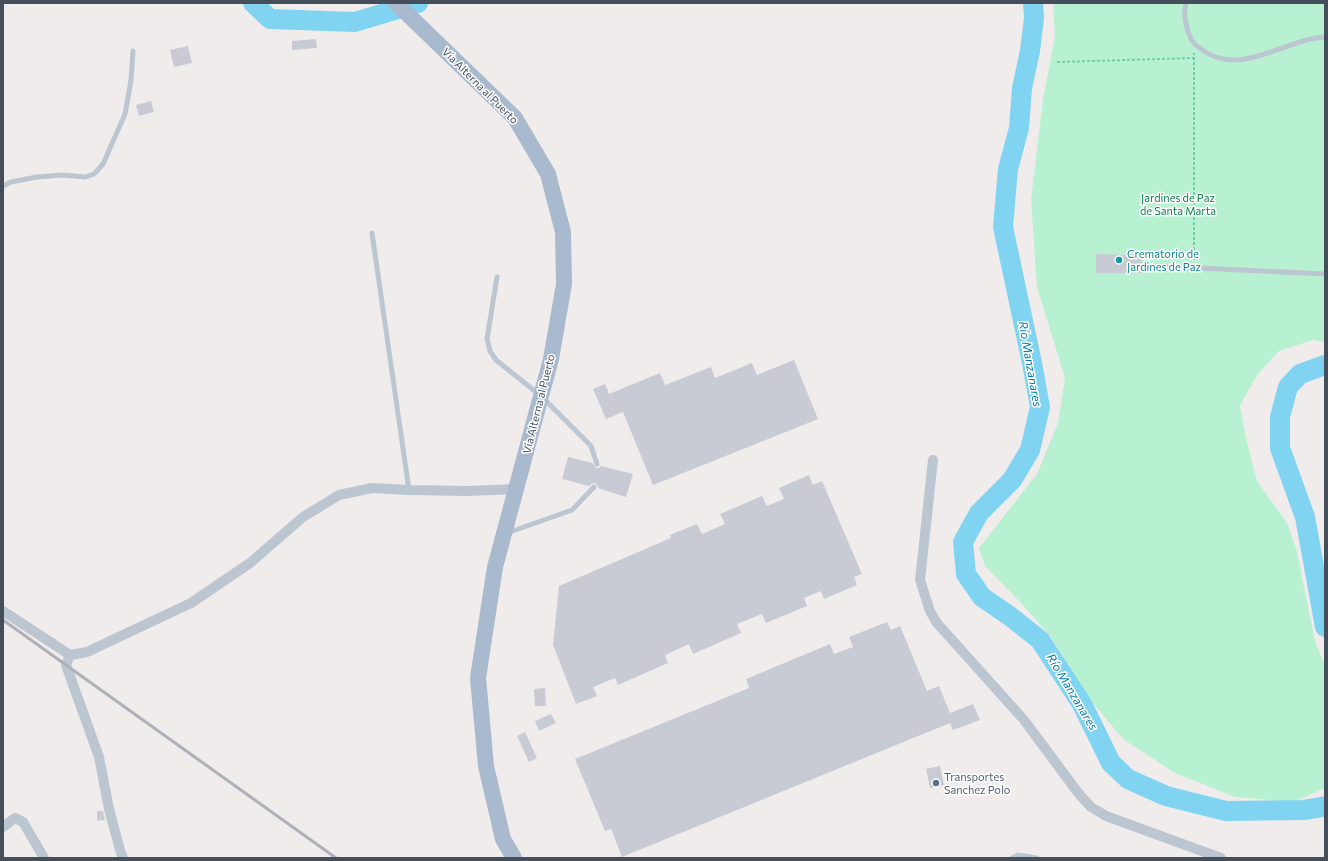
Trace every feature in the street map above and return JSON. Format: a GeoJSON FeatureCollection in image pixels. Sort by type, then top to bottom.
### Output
{"type":"FeatureCollection","features":[{"type":"Feature","properties":{"kind":"main road","name":"Vía Alterna al Puerto"},"geometry":{"type":"LineString","coordinates":[[396,3],[515,118],[548,174],[563,232],[564,284],[551,359],[495,567],[478,678],[486,766],[503,839],[514,858]]}},
{"type":"Feature","properties":{"kind":"street"},"geometry":{"type":"LineString","coordinates":[[933,460],[920,580],[930,611],[937,623],[1024,720],[1079,794],[1091,807],[1106,816],[1221,858]]}},
{"type":"Feature","properties":{"kind":"street"},"geometry":{"type":"LineString","coordinates":[[3,611],[70,655],[86,652],[191,602],[250,563],[303,517],[338,495],[372,488],[467,491],[517,489]]}},
{"type":"Feature","properties":{"kind":"street"},"geometry":{"type":"LineString","coordinates":[[70,655],[66,665],[99,757],[109,809],[123,858]]}},
{"type":"Feature","properties":{"kind":"street"},"geometry":{"type":"LineString","coordinates":[[3,827],[15,818],[23,822],[44,858]]}},
{"type":"Feature","properties":{"kind":"lane"},"geometry":{"type":"LineString","coordinates":[[1186,3],[1186,29],[1194,44],[1213,57],[1232,60],[1251,58],[1306,40],[1325,37]]}},
{"type":"Feature","properties":{"kind":"lane"},"geometry":{"type":"LineString","coordinates":[[3,186],[11,182],[38,177],[62,175],[85,177],[94,174],[102,164],[125,114],[134,51]]}},
{"type":"Feature","properties":{"kind":"lane"},"geometry":{"type":"LineString","coordinates":[[372,233],[409,490]]}},
{"type":"Feature","properties":{"kind":"lane"},"geometry":{"type":"LineString","coordinates":[[1156,266],[1325,274]]}},
{"type":"Feature","properties":{"kind":"lane"},"geometry":{"type":"LineString","coordinates":[[498,277],[487,339],[490,351],[496,360],[541,396],[591,446],[597,464]]}},
{"type":"Feature","properties":{"kind":"lane"},"geometry":{"type":"LineString","coordinates":[[504,534],[572,510],[594,487]]}},
{"type":"Feature","properties":{"kind":"lane"},"geometry":{"type":"LineString","coordinates":[[1012,858],[1018,855],[1037,858]]}},
{"type":"Feature","properties":{"kind":"path"},"geometry":{"type":"LineString","coordinates":[[1194,44],[1194,267]]}},
{"type":"Feature","properties":{"kind":"path"},"geometry":{"type":"LineString","coordinates":[[1057,62],[1194,58]]}},
{"type":"Feature","properties":{"kind":"green space","name":"Jardines de Paz de Santa Marta"},"geometry":{"type":"Polygon","coordinates":[[[1053,3],[1325,3],[1325,342],[1313,340],[1279,351],[1257,375],[1240,406],[1246,438],[1257,481],[1287,523],[1297,552],[1315,641],[1325,666],[1325,788],[1293,802],[1235,797],[1175,773],[1123,739],[1088,697],[1051,637],[985,566],[979,548],[1037,474],[1058,423],[1065,378],[1037,287],[1031,199],[1043,100],[1055,35],[1053,3]]]}},
{"type":"Feature","properties":{"kind":"building"},"geometry":{"type":"Polygon","coordinates":[[[316,39],[317,48],[292,50],[292,41],[316,39]]]}},
{"type":"Feature","properties":{"kind":"building"},"geometry":{"type":"Polygon","coordinates":[[[188,46],[192,63],[174,67],[170,50],[188,46]]]}},
{"type":"Feature","properties":{"kind":"building"},"geometry":{"type":"Polygon","coordinates":[[[151,101],[154,112],[139,116],[136,105],[151,101]]]}},
{"type":"Feature","properties":{"kind":"building","name":"Crematorio de Jardines de Paz"},"geometry":{"type":"Polygon","coordinates":[[[1096,254],[1142,255],[1142,273],[1096,273],[1096,254]]]}},
{"type":"Feature","properties":{"kind":"building"},"geometry":{"type":"Polygon","coordinates":[[[794,360],[818,419],[653,485],[623,412],[606,419],[593,389],[605,384],[609,394],[660,373],[665,385],[711,367],[715,378],[752,363],[757,375],[794,360]]]}},
{"type":"Feature","properties":{"kind":"building"},"geometry":{"type":"Polygon","coordinates":[[[568,457],[593,463],[596,468],[601,466],[633,474],[626,497],[598,488],[595,483],[589,486],[562,479],[568,457]]]}},
{"type":"Feature","properties":{"kind":"building"},"geometry":{"type":"Polygon","coordinates":[[[809,475],[813,485],[822,481],[862,574],[854,577],[857,585],[824,599],[821,591],[804,598],[807,606],[766,623],[762,614],[737,624],[741,633],[693,654],[689,644],[665,655],[668,663],[618,685],[615,678],[593,687],[597,696],[576,704],[553,645],[559,586],[671,538],[670,535],[697,524],[702,534],[725,524],[720,514],[762,496],[767,506],[784,499],[779,488],[809,475]]]}},
{"type":"Feature","properties":{"kind":"building"},"geometry":{"type":"Polygon","coordinates":[[[887,622],[891,630],[900,626],[927,691],[939,686],[950,713],[973,704],[980,720],[953,730],[950,723],[622,857],[611,829],[605,831],[575,759],[749,688],[746,679],[830,644],[834,654],[853,647],[849,637],[887,622]]]}},
{"type":"Feature","properties":{"kind":"building"},"geometry":{"type":"Polygon","coordinates":[[[545,688],[546,706],[535,706],[534,689],[545,688]]]}},
{"type":"Feature","properties":{"kind":"building"},"geometry":{"type":"Polygon","coordinates":[[[551,714],[556,723],[539,731],[535,721],[551,714]]]}},
{"type":"Feature","properties":{"kind":"building"},"geometry":{"type":"Polygon","coordinates":[[[525,732],[537,758],[529,762],[517,736],[525,732]]]}},
{"type":"Feature","properties":{"kind":"building"},"geometry":{"type":"Polygon","coordinates":[[[940,766],[944,785],[930,788],[926,769],[940,766]]]}},
{"type":"Feature","properties":{"kind":"building"},"geometry":{"type":"Polygon","coordinates":[[[97,811],[103,811],[105,820],[97,821],[97,811]]]}},
{"type":"Feature","properties":{"kind":"waterway","name":"Río Manzanares"},"geometry":{"type":"LineString","coordinates":[[253,3],[270,19],[355,22],[418,3]]}},
{"type":"Feature","properties":{"kind":"waterway","name":"Río Manzanares"},"geometry":{"type":"LineString","coordinates":[[1033,3],[1034,18],[1030,51],[1022,88],[1019,128],[1008,169],[1003,227],[1040,407],[1030,450],[1012,480],[979,513],[963,542],[966,574],[982,597],[1011,617],[1040,640],[1082,704],[1111,763],[1128,779],[1166,796],[1226,811],[1303,810],[1325,806]]}},
{"type":"Feature","properties":{"kind":"waterway","name":"Río Manzanares"},"geometry":{"type":"LineString","coordinates":[[1325,365],[1300,374],[1288,387],[1280,417],[1280,448],[1305,517],[1325,627]]}},
{"type":"Feature","properties":{"kind":"railway"},"geometry":{"type":"LineString","coordinates":[[3,620],[336,858]]}},
{"type":"Feature","properties":{"kind":"place","name":"Crematorio de Jardines de Paz"},"geometry":{"type":"Point","coordinates":[1119,260]}},
{"type":"Feature","properties":{"kind":"place","name":"Transportes Sanchez Polo"},"geometry":{"type":"Point","coordinates":[936,783]}}]}
